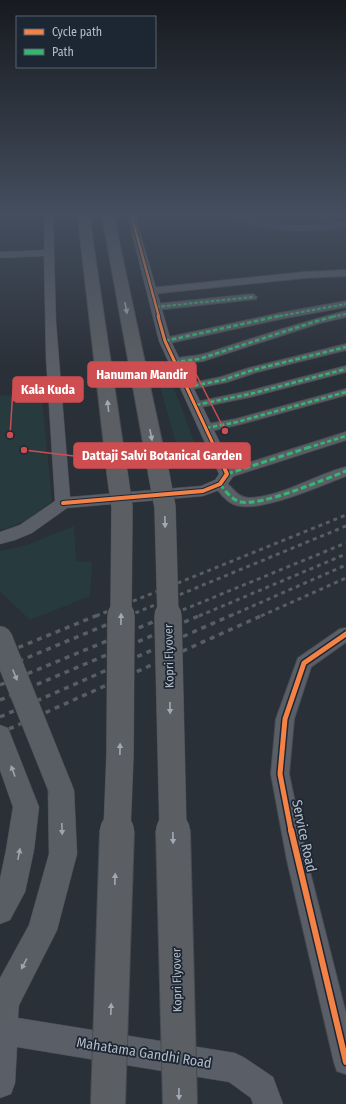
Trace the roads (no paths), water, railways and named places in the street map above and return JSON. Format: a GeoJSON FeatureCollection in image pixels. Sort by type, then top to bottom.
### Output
{"type":"FeatureCollection","features":[{"type":"Feature","properties":{"kind":"highway"},"geometry":{"type":"LineString","coordinates":[[90,266],[122,507],[120,756],[108,1104]]}},
{"type":"Feature","properties":{"kind":"highway","name":"Kopri Flyover"},"geometry":{"type":"LineString","coordinates":[[118,266],[165,507],[180,1104]]}},
{"type":"Feature","properties":{"kind":"main road"},"geometry":{"type":"LineString","coordinates":[[0,638],[61,790],[63,854],[42,930],[2,1008]]}},
{"type":"Feature","properties":{"kind":"main road"},"geometry":{"type":"LineString","coordinates":[[0,736],[26,807],[20,850],[11,892],[0,910]]}},
{"type":"Feature","properties":{"kind":"street"},"geometry":{"type":"LineString","coordinates":[[49,266],[55,405],[63,503]]}},
{"type":"Feature","properties":{"kind":"street"},"geometry":{"type":"LineString","coordinates":[[144,266],[165,341],[196,405],[206,428],[224,479],[234,499],[245,503],[277,496],[346,471]]}},
{"type":"Feature","properties":{"kind":"street"},"geometry":{"type":"LineString","coordinates":[[151,291],[304,275],[346,273]]}},
{"type":"Feature","properties":{"kind":"street"},"geometry":{"type":"LineString","coordinates":[[156,307],[253,297]]}},
{"type":"Feature","properties":{"kind":"street"},"geometry":{"type":"LineString","coordinates":[[165,341],[256,321],[346,304]]}},
{"type":"Feature","properties":{"kind":"street"},"geometry":{"type":"LineString","coordinates":[[174,362],[199,359],[317,321],[346,314]]}},
{"type":"Feature","properties":{"kind":"street"},"geometry":{"type":"LineString","coordinates":[[187,387],[223,380],[253,370],[346,347]]}},
{"type":"Feature","properties":{"kind":"street"},"geometry":{"type":"LineString","coordinates":[[196,405],[250,394],[346,369]]}},
{"type":"Feature","properties":{"kind":"street"},"geometry":{"type":"LineString","coordinates":[[206,428],[237,422],[346,392]]}},
{"type":"Feature","properties":{"kind":"street"},"geometry":{"type":"LineString","coordinates":[[0,538],[10,537],[36,524],[63,503],[203,491],[224,479],[346,436]]}},
{"type":"Feature","properties":{"kind":"street","name":"Service Road"},"geometry":{"type":"LineString","coordinates":[[346,634],[304,663],[286,719],[280,774],[297,860],[346,1062]]}},
{"type":"Feature","properties":{"kind":"street"},"geometry":{"type":"LineString","coordinates":[[0,1083],[2,1008]]}},
{"type":"Feature","properties":{"kind":"street","name":"Mahatama Gandhi Road"},"geometry":{"type":"LineString","coordinates":[[2,1008],[235,1068],[262,1088],[268,1104]]}},
{"type":"Feature","properties":{"kind":"railway"},"geometry":{"type":"LineString","coordinates":[[96,616],[346,515]]}},
{"type":"Feature","properties":{"kind":"railway"},"geometry":{"type":"LineString","coordinates":[[128,616],[346,526]]}},
{"type":"Feature","properties":{"kind":"railway"},"geometry":{"type":"LineString","coordinates":[[168,616],[346,543]]}},
{"type":"Feature","properties":{"kind":"railway"},"geometry":{"type":"LineString","coordinates":[[199,616],[346,554]]}},
{"type":"Feature","properties":{"kind":"railway"},"geometry":{"type":"LineString","coordinates":[[230,616],[346,565]]}},
{"type":"Feature","properties":{"kind":"railway"},"geometry":{"type":"LineString","coordinates":[[261,616],[346,578]]}},
{"type":"Feature","properties":{"kind":"railway"},"geometry":{"type":"LineString","coordinates":[[0,655],[98,615]]}},
{"type":"Feature","properties":{"kind":"railway"},"geometry":{"type":"LineString","coordinates":[[0,669],[130,615]]}},
{"type":"Feature","properties":{"kind":"railway"},"geometry":{"type":"LineString","coordinates":[[0,685],[170,615]]}},
{"type":"Feature","properties":{"kind":"railway"},"geometry":{"type":"LineString","coordinates":[[0,700],[201,615]]}},
{"type":"Feature","properties":{"kind":"railway"},"geometry":{"type":"LineString","coordinates":[[0,717],[232,615]]}},
{"type":"Feature","properties":{"kind":"railway"},"geometry":{"type":"LineString","coordinates":[[0,733],[263,615]]}},
{"type":"Feature","properties":{"kind":"place","name":"Hanuman Mandir"},"geometry":{"type":"Point","coordinates":[225,431]}},
{"type":"Feature","properties":{"kind":"place","name":"Kala Kuda"},"geometry":{"type":"Point","coordinates":[10,435]}},
{"type":"Feature","properties":{"kind":"place","name":"Dattaji Salvi Botanical Garden"},"geometry":{"type":"Point","coordinates":[24,450]}}]}
